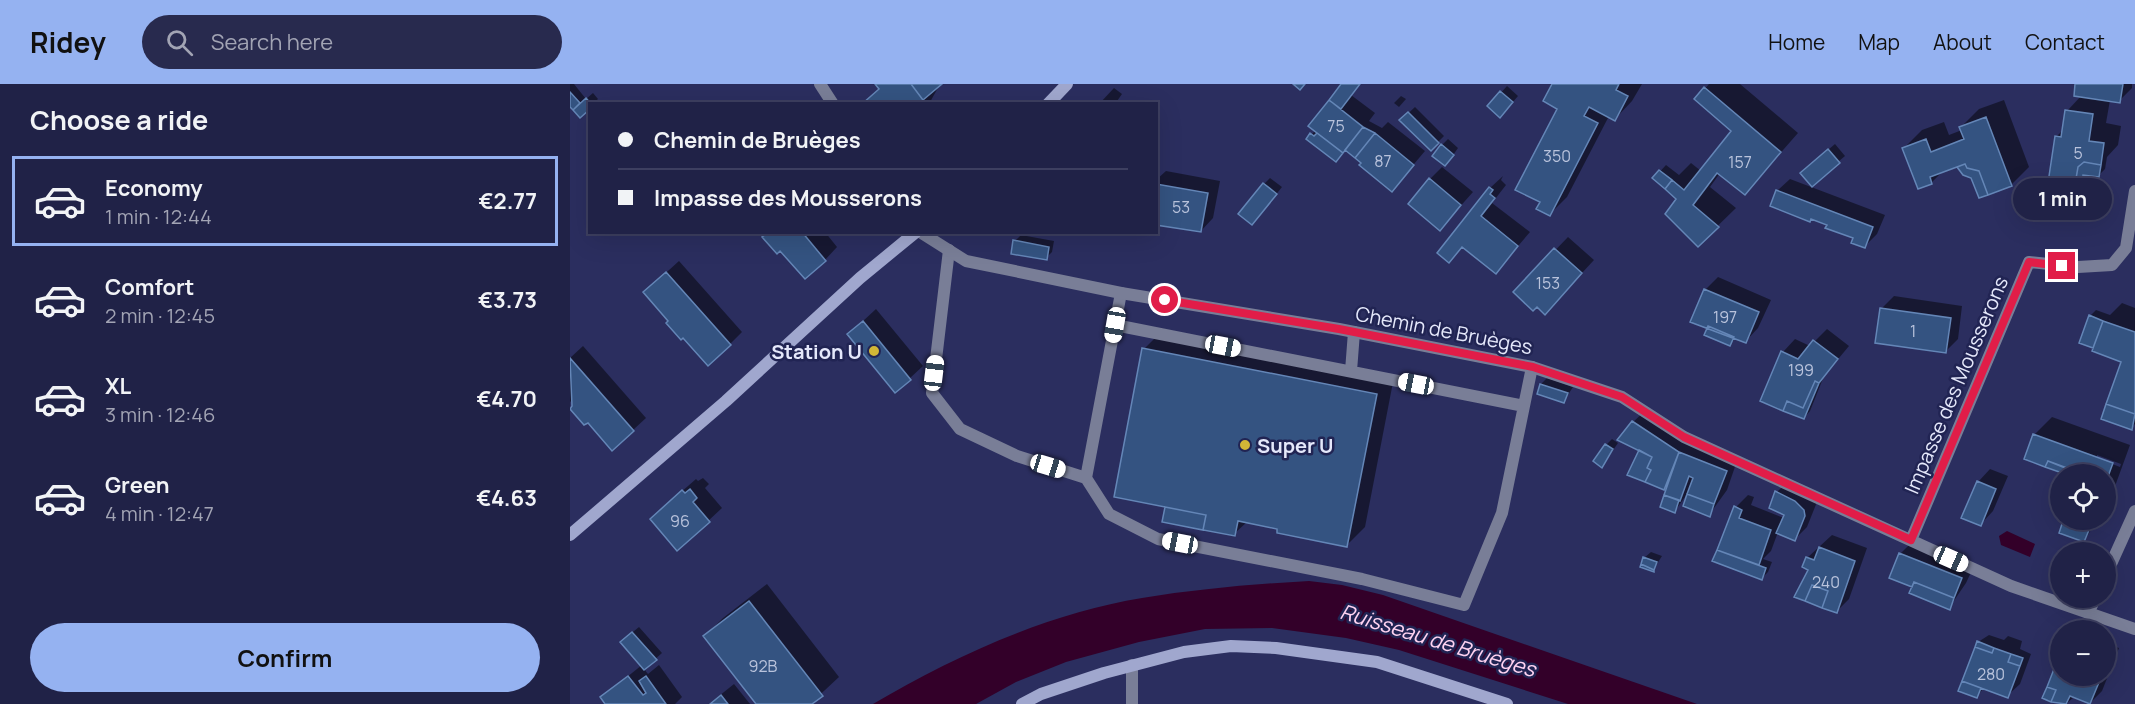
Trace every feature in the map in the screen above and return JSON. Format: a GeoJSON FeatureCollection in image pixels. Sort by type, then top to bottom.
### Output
{"type":"FeatureCollection","features":[{"type":"Feature","properties":{"kind":"street"},"geometry":{"type":"LineString","coordinates":[[820,84],[832,102]]}},
{"type":"Feature","properties":{"kind":"street"},"geometry":{"type":"LineString","coordinates":[[1050,102],[1067,84]]}},
{"type":"Feature","properties":{"kind":"street","name":"Impasse des Mousserons"},"geometry":{"type":"LineString","coordinates":[[1911,540],[2029,262],[2079,267],[2112,264],[2126,248],[2135,191]]}},
{"type":"Feature","properties":{"kind":"street"},"geometry":{"type":"LineString","coordinates":[[570,535],[726,401],[860,278],[915,234]]}},
{"type":"Feature","properties":{"kind":"street","name":"Chemin de Bruèges"},"geometry":{"type":"LineString","coordinates":[[921,234],[966,261],[1121,293],[1354,332],[1533,367],[1622,397],[1684,437],[2011,586],[2135,629]]}},
{"type":"Feature","properties":{"kind":"street"},"geometry":{"type":"LineString","coordinates":[[949,250],[932,393],[960,429],[1017,456],[1086,477],[1109,514],[1158,539],[1362,579],[1464,605],[1502,513],[1533,367]]}},
{"type":"Feature","properties":{"kind":"street"},"geometry":{"type":"LineString","coordinates":[[1086,477],[1121,293]]}},
{"type":"Feature","properties":{"kind":"street"},"geometry":{"type":"LineString","coordinates":[[1115,325],[1524,406]]}},
{"type":"Feature","properties":{"kind":"street"},"geometry":{"type":"LineString","coordinates":[[1352,371],[1354,332]]}},
{"type":"Feature","properties":{"kind":"street"},"geometry":{"type":"LineString","coordinates":[[2116,553],[2135,512]]}},
{"type":"Feature","properties":{"kind":"street"},"geometry":{"type":"LineString","coordinates":[[570,525],[583,524]]}},
{"type":"Feature","properties":{"kind":"street"},"geometry":{"type":"LineString","coordinates":[[2088,613],[2090,608]]}},
{"type":"Feature","properties":{"kind":"street"},"geometry":{"type":"LineString","coordinates":[[1022,704],[1041,694],[1132,665],[1184,652],[1231,646],[1275,648],[1377,662],[1507,704]]}},
{"type":"Feature","properties":{"kind":"street"},"geometry":{"type":"LineString","coordinates":[[1132,665],[1132,704]]}},
{"type":"Feature","properties":{"kind":"water"},"geometry":{"type":"Polygon","coordinates":[[[2007,531],[2035,544],[2030,557],[2001,545],[1999,536],[2007,531]]]}},
{"type":"Feature","properties":{"kind":"water","name":"Ruisseau de Bruèges"},"geometry":{"type":"Polygon","coordinates":[[[1309,581],[1342,585],[1383,595],[1697,704],[1568,704],[1399,650],[1346,638],[1272,628],[1205,629],[1139,642],[1066,662],[1016,682],[976,704],[873,704],[969,653],[1037,625],[1072,614],[1163,595],[1225,587],[1309,581]]]}},
{"type":"Feature","properties":{"kind":"building"},"geometry":{"type":"Polygon","coordinates":[[[875,84],[911,84],[924,102],[864,102],[879,89],[875,84]]]}},
{"type":"Feature","properties":{"kind":"building"},"geometry":{"type":"Polygon","coordinates":[[[911,84],[942,84],[923,100],[911,84]]]}},
{"type":"Feature","properties":{"kind":"building"},"geometry":{"type":"Polygon","coordinates":[[[1293,84],[1305,84],[1300,90],[1293,84]]]}},
{"type":"Feature","properties":{"kind":"building"},"geometry":{"type":"Polygon","coordinates":[[[1341,84],[1360,84],[1341,109],[1329,100],[1341,84]]]}},
{"type":"Feature","properties":{"kind":"building"},"geometry":{"type":"Polygon","coordinates":[[[1552,84],[1619,84],[1616,90],[1628,96],[1615,121],[1589,107],[1584,116],[1598,123],[1550,216],[1536,209],[1540,202],[1515,190],[1557,109],[1543,101],[1552,84]]]}},
{"type":"Feature","properties":{"kind":"building"},"geometry":{"type":"Polygon","coordinates":[[[2075,84],[2123,84],[2120,103],[2074,96],[2075,84]]]}},
{"type":"Feature","properties":{"kind":"building"},"geometry":{"type":"Polygon","coordinates":[[[1704,87],[1781,152],[1745,195],[1717,173],[1693,205],[1719,227],[1698,247],[1665,214],[1676,199],[1665,189],[1672,180],[1684,190],[1731,131],[1694,99],[1704,87]]]}},
{"type":"Feature","properties":{"kind":"building"},"geometry":{"type":"Polygon","coordinates":[[[1500,91],[1513,102],[1500,118],[1487,106],[1500,91]]]}},
{"type":"Feature","properties":{"kind":"building"},"geometry":{"type":"Polygon","coordinates":[[[570,92],[580,103],[573,110],[570,107],[570,92]]]}},
{"type":"Feature","properties":{"kind":"building"},"geometry":{"type":"Polygon","coordinates":[[[586,98],[589,102],[588,111],[580,118],[573,110],[586,98]]]}},
{"type":"Feature","properties":{"kind":"building"},"geometry":{"type":"Polygon","coordinates":[[[1329,100],[1363,127],[1343,153],[1308,126],[1329,100]]]}},
{"type":"Feature","properties":{"kind":"building"},"geometry":{"type":"Polygon","coordinates":[[[2065,110],[2093,114],[2089,141],[2104,143],[2101,165],[2084,162],[2078,167],[2074,190],[2081,191],[2078,208],[2045,203],[2055,136],[2061,137],[2065,110]]]}},
{"type":"Feature","properties":{"kind":"building"},"geometry":{"type":"Polygon","coordinates":[[[1408,112],[1439,143],[1431,151],[1399,120],[1408,112]]]}},
{"type":"Feature","properties":{"kind":"building"},"geometry":{"type":"Polygon","coordinates":[[[1986,117],[2012,186],[1988,195],[1979,171],[1967,168],[1965,164],[1930,177],[1932,184],[1918,189],[1902,148],[1926,139],[1931,152],[1964,139],[1959,127],[1986,117]]]}},
{"type":"Feature","properties":{"kind":"building"},"geometry":{"type":"Polygon","coordinates":[[[1363,127],[1375,133],[1355,158],[1345,150],[1363,127]]]}},
{"type":"Feature","properties":{"kind":"building"},"geometry":{"type":"Polygon","coordinates":[[[1310,133],[1314,136],[1317,133],[1343,153],[1336,162],[1306,139],[1310,133]]]}},
{"type":"Feature","properties":{"kind":"building"},"geometry":{"type":"Polygon","coordinates":[[[1375,133],[1414,165],[1392,192],[1359,165],[1361,163],[1355,158],[1375,133]]]}},
{"type":"Feature","properties":{"kind":"building"},"geometry":{"type":"Polygon","coordinates":[[[1441,144],[1454,155],[1445,166],[1432,156],[1441,144]]]}},
{"type":"Feature","properties":{"kind":"building"},"geometry":{"type":"Polygon","coordinates":[[[1828,149],[1840,163],[1812,187],[1800,173],[1828,149]]]}},
{"type":"Feature","properties":{"kind":"building"},"geometry":{"type":"Polygon","coordinates":[[[2084,162],[2101,165],[2099,177],[2083,175],[2081,191],[2074,190],[2078,167],[2084,162]]]}},
{"type":"Feature","properties":{"kind":"building"},"geometry":{"type":"Polygon","coordinates":[[[1965,164],[1967,168],[1979,171],[1988,195],[1979,198],[1971,178],[1963,175],[1957,167],[1965,164]]]}},
{"type":"Feature","properties":{"kind":"building"},"geometry":{"type":"Polygon","coordinates":[[[1659,170],[1672,180],[1665,189],[1652,178],[1659,170]]]}},
{"type":"Feature","properties":{"kind":"building"},"geometry":{"type":"Polygon","coordinates":[[[1429,178],[1461,205],[1440,231],[1408,204],[1429,178]]]}},
{"type":"Feature","properties":{"kind":"building"},"geometry":{"type":"Polygon","coordinates":[[[1263,183],[1277,194],[1252,225],[1238,214],[1263,183]]]}},
{"type":"Feature","properties":{"kind":"building"},"geometry":{"type":"Polygon","coordinates":[[[1158,184],[1208,193],[1201,232],[1158,225],[1158,184]]]}},
{"type":"Feature","properties":{"kind":"building"},"geometry":{"type":"Polygon","coordinates":[[[1489,187],[1493,190],[1490,194],[1495,198],[1481,216],[1518,246],[1496,274],[1462,247],[1449,263],[1437,253],[1489,187]]]}},
{"type":"Feature","properties":{"kind":"building"},"geometry":{"type":"Polygon","coordinates":[[[1776,190],[1873,227],[1865,248],[1851,243],[1853,238],[1825,228],[1827,225],[1811,219],[1810,222],[1770,206],[1776,190]]]}},
{"type":"Feature","properties":{"kind":"building"},"geometry":{"type":"Polygon","coordinates":[[[804,234],[826,261],[805,279],[780,251],[777,254],[762,237],[804,234]]]}},
{"type":"Feature","properties":{"kind":"building"},"geometry":{"type":"Polygon","coordinates":[[[1013,240],[1049,247],[1047,260],[1011,254],[1013,240]]]}},
{"type":"Feature","properties":{"kind":"building"},"geometry":{"type":"Polygon","coordinates":[[[1554,248],[1582,273],[1545,315],[1537,307],[1533,311],[1513,292],[1554,248]]]}},
{"type":"Feature","properties":{"kind":"building"},"geometry":{"type":"Polygon","coordinates":[[[666,272],[731,345],[708,366],[666,323],[668,321],[643,292],[666,272]]]}},
{"type":"Feature","properties":{"kind":"building"},"geometry":{"type":"Polygon","coordinates":[[[1704,289],[1759,312],[1746,343],[1690,322],[1704,289]]]}},
{"type":"Feature","properties":{"kind":"building"},"geometry":{"type":"Polygon","coordinates":[[[1880,308],[1951,318],[1946,353],[1875,343],[1880,308]]]}},
{"type":"Feature","properties":{"kind":"building"},"geometry":{"type":"Polygon","coordinates":[[[2089,315],[2103,321],[2093,348],[2079,343],[2089,315]]]}},
{"type":"Feature","properties":{"kind":"building"},"geometry":{"type":"Polygon","coordinates":[[[863,321],[911,380],[895,393],[847,334],[863,321]]]}},
{"type":"Feature","properties":{"kind":"building"},"geometry":{"type":"Polygon","coordinates":[[[2103,321],[2135,332],[2135,414],[2106,404],[2121,362],[2092,351],[2103,321]]]}},
{"type":"Feature","properties":{"kind":"building"},"geometry":{"type":"Polygon","coordinates":[[[1708,326],[1734,337],[1730,346],[1704,335],[1708,326]]]}},
{"type":"Feature","properties":{"kind":"building"},"geometry":{"type":"Polygon","coordinates":[[[1813,340],[1838,359],[1819,383],[1815,381],[1803,408],[1787,401],[1783,411],[1760,401],[1781,351],[1798,359],[1813,340]]]}},
{"type":"Feature","properties":{"kind":"building","name":"Super U"},"geometry":{"type":"Polygon","coordinates":[[[1142,348],[1377,394],[1347,547],[1277,533],[1277,529],[1238,521],[1235,536],[1203,530],[1206,515],[1114,497],[1142,348]]]}},
{"type":"Feature","properties":{"kind":"building"},"geometry":{"type":"Polygon","coordinates":[[[570,358],[634,431],[612,451],[588,423],[584,425],[570,409],[572,406],[570,358]]]}},
{"type":"Feature","properties":{"kind":"building"},"geometry":{"type":"Polygon","coordinates":[[[1815,381],[1819,383],[1804,419],[1783,411],[1787,401],[1803,408],[1815,381]]]}},
{"type":"Feature","properties":{"kind":"building"},"geometry":{"type":"Polygon","coordinates":[[[1540,384],[1568,393],[1564,403],[1537,394],[1540,384]]]}},
{"type":"Feature","properties":{"kind":"building"},"geometry":{"type":"Polygon","coordinates":[[[2106,404],[2135,414],[2132,430],[2101,419],[2106,404]]]}},
{"type":"Feature","properties":{"kind":"building"},"geometry":{"type":"Polygon","coordinates":[[[1632,421],[1679,452],[1664,490],[1645,482],[1651,470],[1647,468],[1652,457],[1617,440],[1632,421]]]}},
{"type":"Feature","properties":{"kind":"building"},"geometry":{"type":"Polygon","coordinates":[[[2033,434],[2113,463],[2055,464],[2048,461],[2045,467],[2024,459],[2033,434]]]}},
{"type":"Feature","properties":{"kind":"building"},"geometry":{"type":"Polygon","coordinates":[[[1605,444],[1613,449],[1602,468],[1593,461],[1605,444]]]}},
{"type":"Feature","properties":{"kind":"building"},"geometry":{"type":"Polygon","coordinates":[[[1639,450],[1652,457],[1647,468],[1651,470],[1645,482],[1627,475],[1639,450]]]}},
{"type":"Feature","properties":{"kind":"building"},"geometry":{"type":"Polygon","coordinates":[[[1679,452],[1727,471],[1714,504],[1687,494],[1693,478],[1689,476],[1680,501],[1664,495],[1679,452]]]}},
{"type":"Feature","properties":{"kind":"building"},"geometry":{"type":"Polygon","coordinates":[[[2048,461],[2056,464],[2050,464],[2050,469],[2045,467],[2048,461]]]}},
{"type":"Feature","properties":{"kind":"building"},"geometry":{"type":"Polygon","coordinates":[[[1977,481],[1996,489],[1981,526],[1961,518],[1977,481]]]}},
{"type":"Feature","properties":{"kind":"building"},"geometry":{"type":"Polygon","coordinates":[[[690,489],[697,498],[693,502],[710,522],[677,551],[650,519],[682,490],[685,493],[690,489]]]}},
{"type":"Feature","properties":{"kind":"building"},"geometry":{"type":"Polygon","coordinates":[[[1775,491],[1795,501],[1804,510],[1805,516],[1795,541],[1776,533],[1784,515],[1769,508],[1775,491]]]}},
{"type":"Feature","properties":{"kind":"building"},"geometry":{"type":"Polygon","coordinates":[[[1687,494],[1714,504],[1710,517],[1683,506],[1687,494]]]}},
{"type":"Feature","properties":{"kind":"building"},"geometry":{"type":"Polygon","coordinates":[[[1664,495],[1679,500],[1675,513],[1660,507],[1664,495]]]}},
{"type":"Feature","properties":{"kind":"building"},"geometry":{"type":"Polygon","coordinates":[[[1734,506],[1742,510],[1739,518],[1771,530],[1759,565],[1717,550],[1734,506]]]}},
{"type":"Feature","properties":{"kind":"building"},"geometry":{"type":"Polygon","coordinates":[[[1165,507],[1206,515],[1203,530],[1162,522],[1165,507]]]}},
{"type":"Feature","properties":{"kind":"building"},"geometry":{"type":"Polygon","coordinates":[[[2060,530],[2089,530],[2084,542],[2059,533],[2060,530]]]}},
{"type":"Feature","properties":{"kind":"building"},"geometry":{"type":"Polygon","coordinates":[[[1819,547],[1855,561],[1837,613],[1822,608],[1828,591],[1812,585],[1805,601],[1794,597],[1808,570],[1802,567],[1806,557],[1814,560],[1819,547]]]}},
{"type":"Feature","properties":{"kind":"building"},"geometry":{"type":"Polygon","coordinates":[[[1717,550],[1766,568],[1762,580],[1712,561],[1717,550]]]}},
{"type":"Feature","properties":{"kind":"building"},"geometry":{"type":"Polygon","coordinates":[[[1899,553],[1962,578],[1954,598],[1914,582],[1912,587],[1889,578],[1899,553]]]}},
{"type":"Feature","properties":{"kind":"building"},"geometry":{"type":"Polygon","coordinates":[[[1643,557],[1657,562],[1654,570],[1641,564],[1643,557]]]}},
{"type":"Feature","properties":{"kind":"building"},"geometry":{"type":"Polygon","coordinates":[[[1641,564],[1654,570],[1654,572],[1640,567],[1641,564]]]}},
{"type":"Feature","properties":{"kind":"building"},"geometry":{"type":"Polygon","coordinates":[[[1914,582],[1954,598],[1950,610],[1909,593],[1914,582]]]}},
{"type":"Feature","properties":{"kind":"building"},"geometry":{"type":"Polygon","coordinates":[[[1812,585],[1828,591],[1822,608],[1805,601],[1812,585]]]}},
{"type":"Feature","properties":{"kind":"building"},"geometry":{"type":"Polygon","coordinates":[[[749,601],[823,696],[812,704],[756,704],[703,636],[749,601]]]}},
{"type":"Feature","properties":{"kind":"building"},"geometry":{"type":"Polygon","coordinates":[[[632,632],[657,660],[644,670],[620,642],[632,632]]]}},
{"type":"Feature","properties":{"kind":"building"},"geometry":{"type":"Polygon","coordinates":[[[1977,641],[1994,648],[1992,653],[1975,647],[1977,641]]]}},
{"type":"Feature","properties":{"kind":"building"},"geometry":{"type":"Polygon","coordinates":[[[1975,647],[1992,653],[1994,648],[2011,654],[2008,662],[2020,666],[2008,698],[1962,681],[1975,647]]]}},
{"type":"Feature","properties":{"kind":"building"},"geometry":{"type":"Polygon","coordinates":[[[2011,654],[2023,658],[2020,666],[2008,662],[2011,654]]]}},
{"type":"Feature","properties":{"kind":"building"},"geometry":{"type":"Polygon","coordinates":[[[628,676],[643,695],[646,693],[639,681],[646,676],[666,704],[605,704],[600,697],[628,676]]]}},
{"type":"Feature","properties":{"kind":"building"},"geometry":{"type":"Polygon","coordinates":[[[2050,679],[2050,686],[2097,686],[2090,704],[2070,696],[2066,704],[2051,702],[2056,690],[2047,687],[2050,679]]]}},
{"type":"Feature","properties":{"kind":"building"},"geometry":{"type":"Polygon","coordinates":[[[1962,681],[1981,688],[1977,698],[1958,691],[1962,681]]]}},
{"type":"Feature","properties":{"kind":"building"},"geometry":{"type":"Polygon","coordinates":[[[2047,687],[2056,690],[2051,702],[2042,698],[2047,687]]]}},
{"type":"Feature","properties":{"kind":"building"},"geometry":{"type":"Polygon","coordinates":[[[721,695],[728,704],[710,704],[721,695]]]}},
{"type":"Feature","properties":{"kind":"place","name":"Station U"},"geometry":{"type":"Point","coordinates":[874,351]}},
{"type":"Feature","properties":{"kind":"place","name":"Super U"},"geometry":{"type":"Point","coordinates":[1245,445]}},
{"type":"Feature","properties":{"kind":"route"},"geometry":{"type":"LineString","coordinates":[[1165,300],[1339,329],[1533,367],[1622,397],[1684,437],[1911,540],[2029,262],[2062,266]]}}]}
